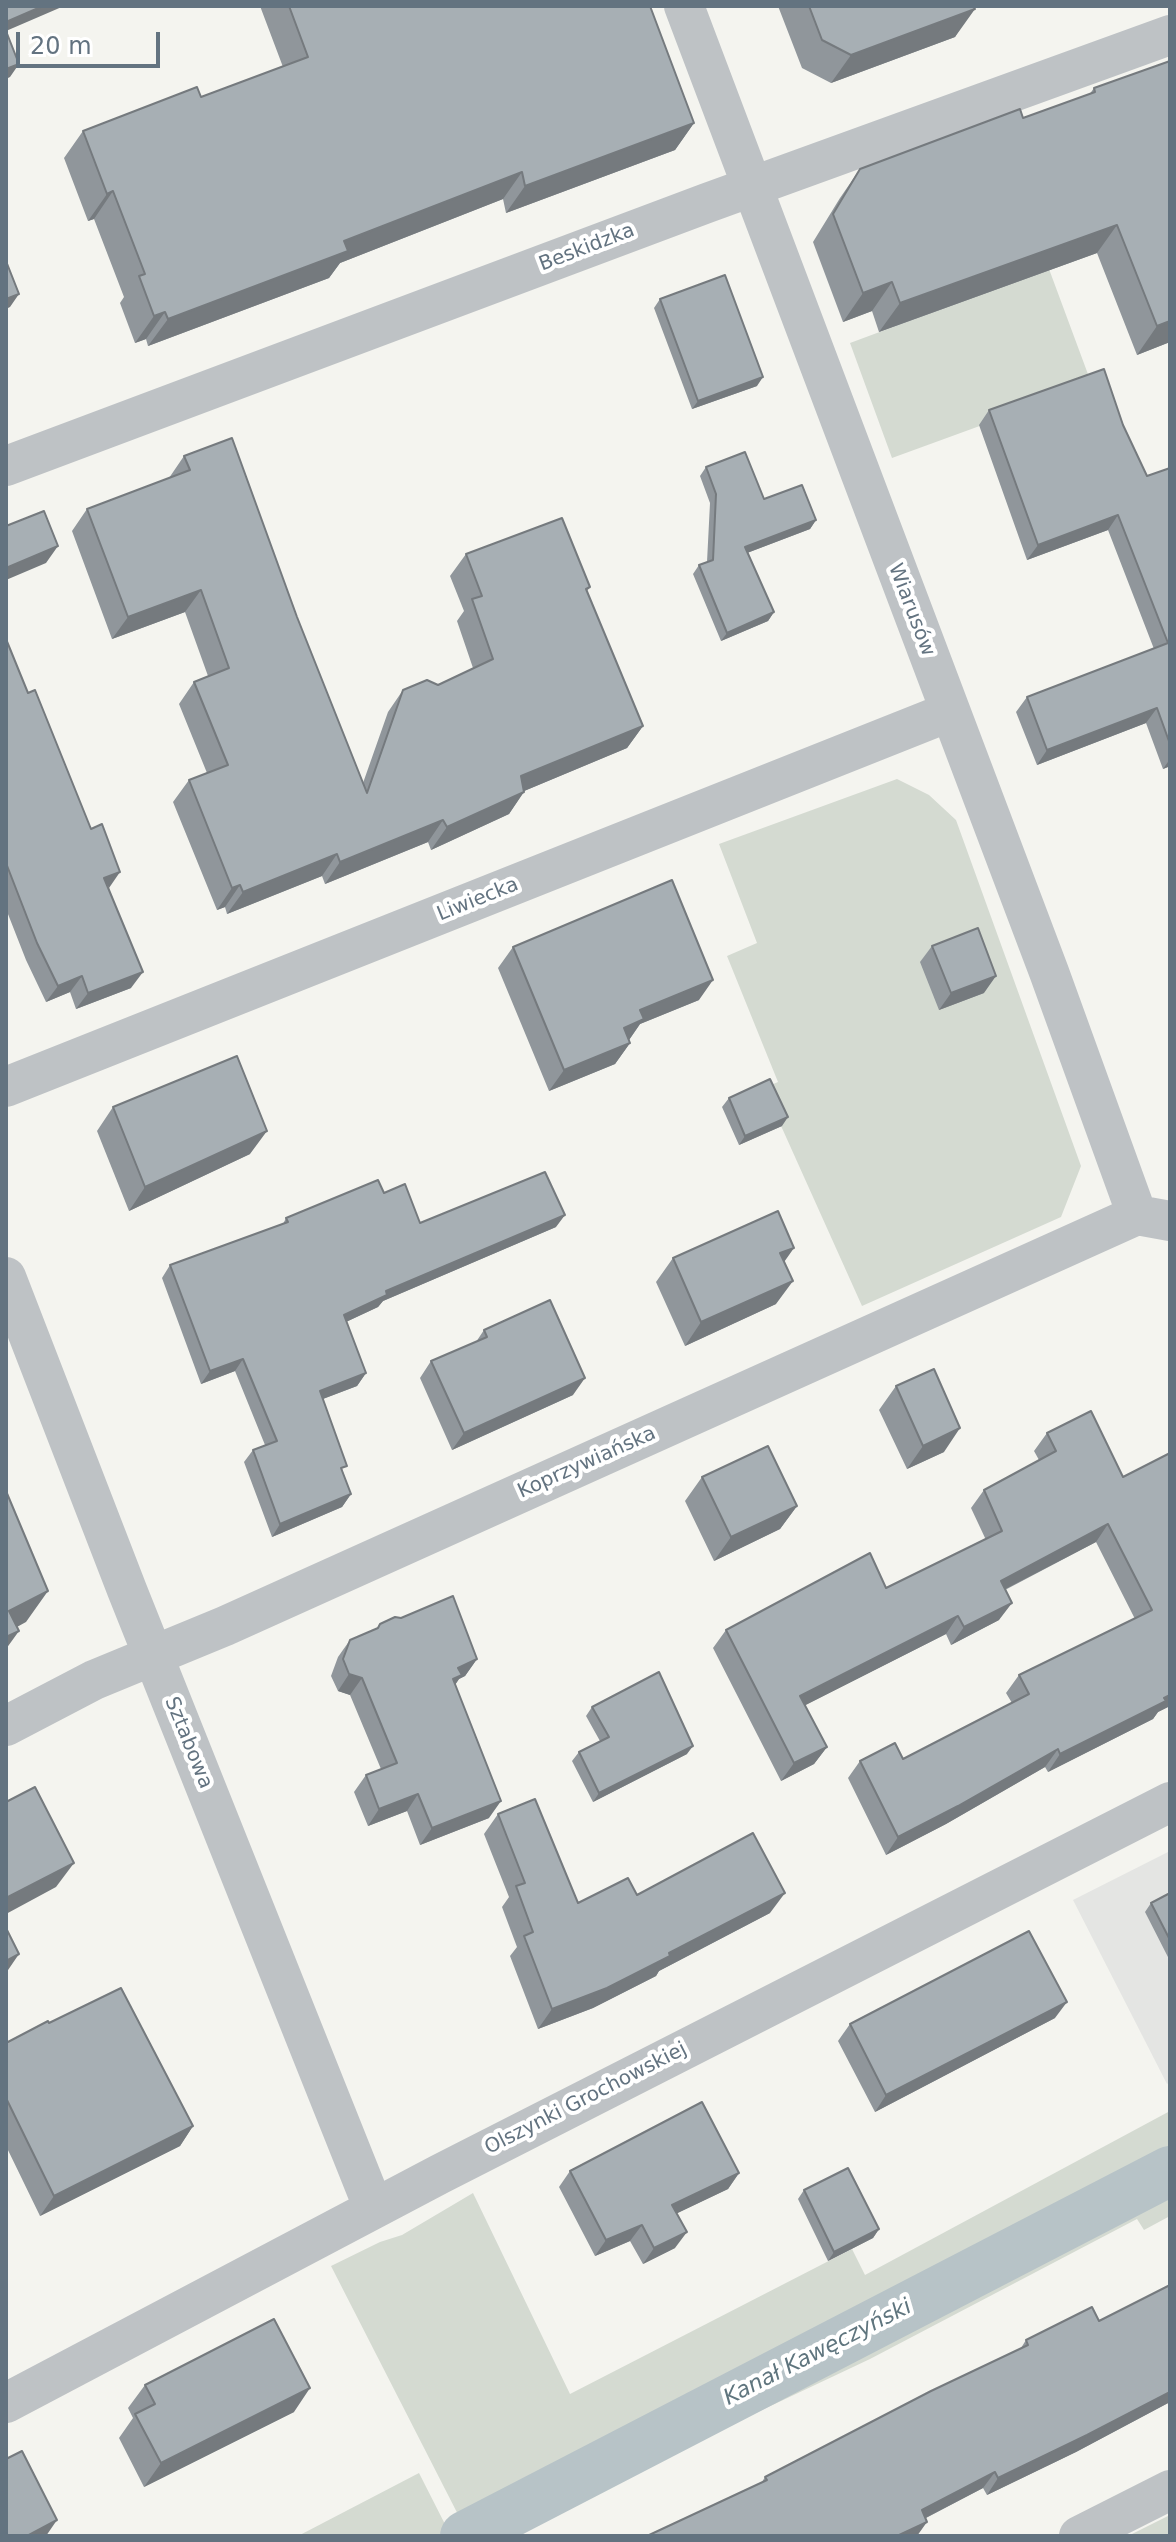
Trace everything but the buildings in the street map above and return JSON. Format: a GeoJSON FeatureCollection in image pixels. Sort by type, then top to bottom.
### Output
{"type":"FeatureCollection","features":[{"type":"Feature","properties":{"kind":"street","name":"Wiarusów"},"geometry":{"type":"LineString","coordinates":[[684,6],[1042,952],[1154,1218]]}},
{"type":"Feature","properties":{"kind":"street","name":"Beskidzka"},"geometry":{"type":"LineString","coordinates":[[6,466],[1170,35]]}},
{"type":"Feature","properties":{"kind":"street","name":"Liwiecka"},"geometry":{"type":"LineString","coordinates":[[6,1087],[949,712]]}},
{"type":"Feature","properties":{"kind":"street","name":"Koprzywiańska"},"geometry":{"type":"LineString","coordinates":[[6,1726],[94,1680],[1154,1218]]}},
{"type":"Feature","properties":{"kind":"street","name":"Sztabowa"},"geometry":{"type":"LineString","coordinates":[[6,1277],[153,1656],[374,2209]]}},
{"type":"Feature","properties":{"kind":"street","name":"Olszynki Grochowskiej"},"geometry":{"type":"LineString","coordinates":[[6,2403],[374,2209],[1170,1802]]}},
{"type":"Feature","properties":{"kind":"street"},"geometry":{"type":"LineString","coordinates":[[1079,2536],[1170,2490]]}},
{"type":"Feature","properties":{"kind":"shaded area"},"geometry":{"type":"Polygon","coordinates":[[[1049,269],[1092,385],[892,458],[850,343],[1049,269]]]}},
{"type":"Feature","properties":{"kind":"shaded area"},"geometry":{"type":"Polygon","coordinates":[[[897,779],[929,795],[956,820],[1081,1166],[1061,1217],[862,1306],[764,1088],[778,1082],[727,956],[757,943],[719,844],[897,779]]]}},
{"type":"Feature","properties":{"kind":"shaded area"},"geometry":{"type":"Polygon","coordinates":[[[1170,1851],[1170,2082],[1167,2084],[1073,1900],[1170,1851]]]}},
{"type":"Feature","properties":{"kind":"shaded area"},"geometry":{"type":"Polygon","coordinates":[[[1170,2111],[1170,2216],[1144,2230],[1137,2219],[870,2359],[690,2444],[513,2536],[469,2536],[331,2266],[402,2235],[473,2193],[570,2394],[852,2249],[865,2275],[1170,2111]]]}},
{"type":"Feature","properties":{"kind":"shaded area"},"geometry":{"type":"Polygon","coordinates":[[[419,2473],[451,2536],[298,2536],[419,2473]]]}},
{"type":"Feature","properties":{"kind":"shaded area"},"geometry":{"type":"Polygon","coordinates":[[[1170,2515],[1170,2536],[1128,2536],[1170,2515]]]}},
{"type":"Feature","properties":{"kind":"waterway","name":"Kanał Kawęczyński"},"geometry":{"type":"LineString","coordinates":[[465,2536],[1170,2171]]}}]}
